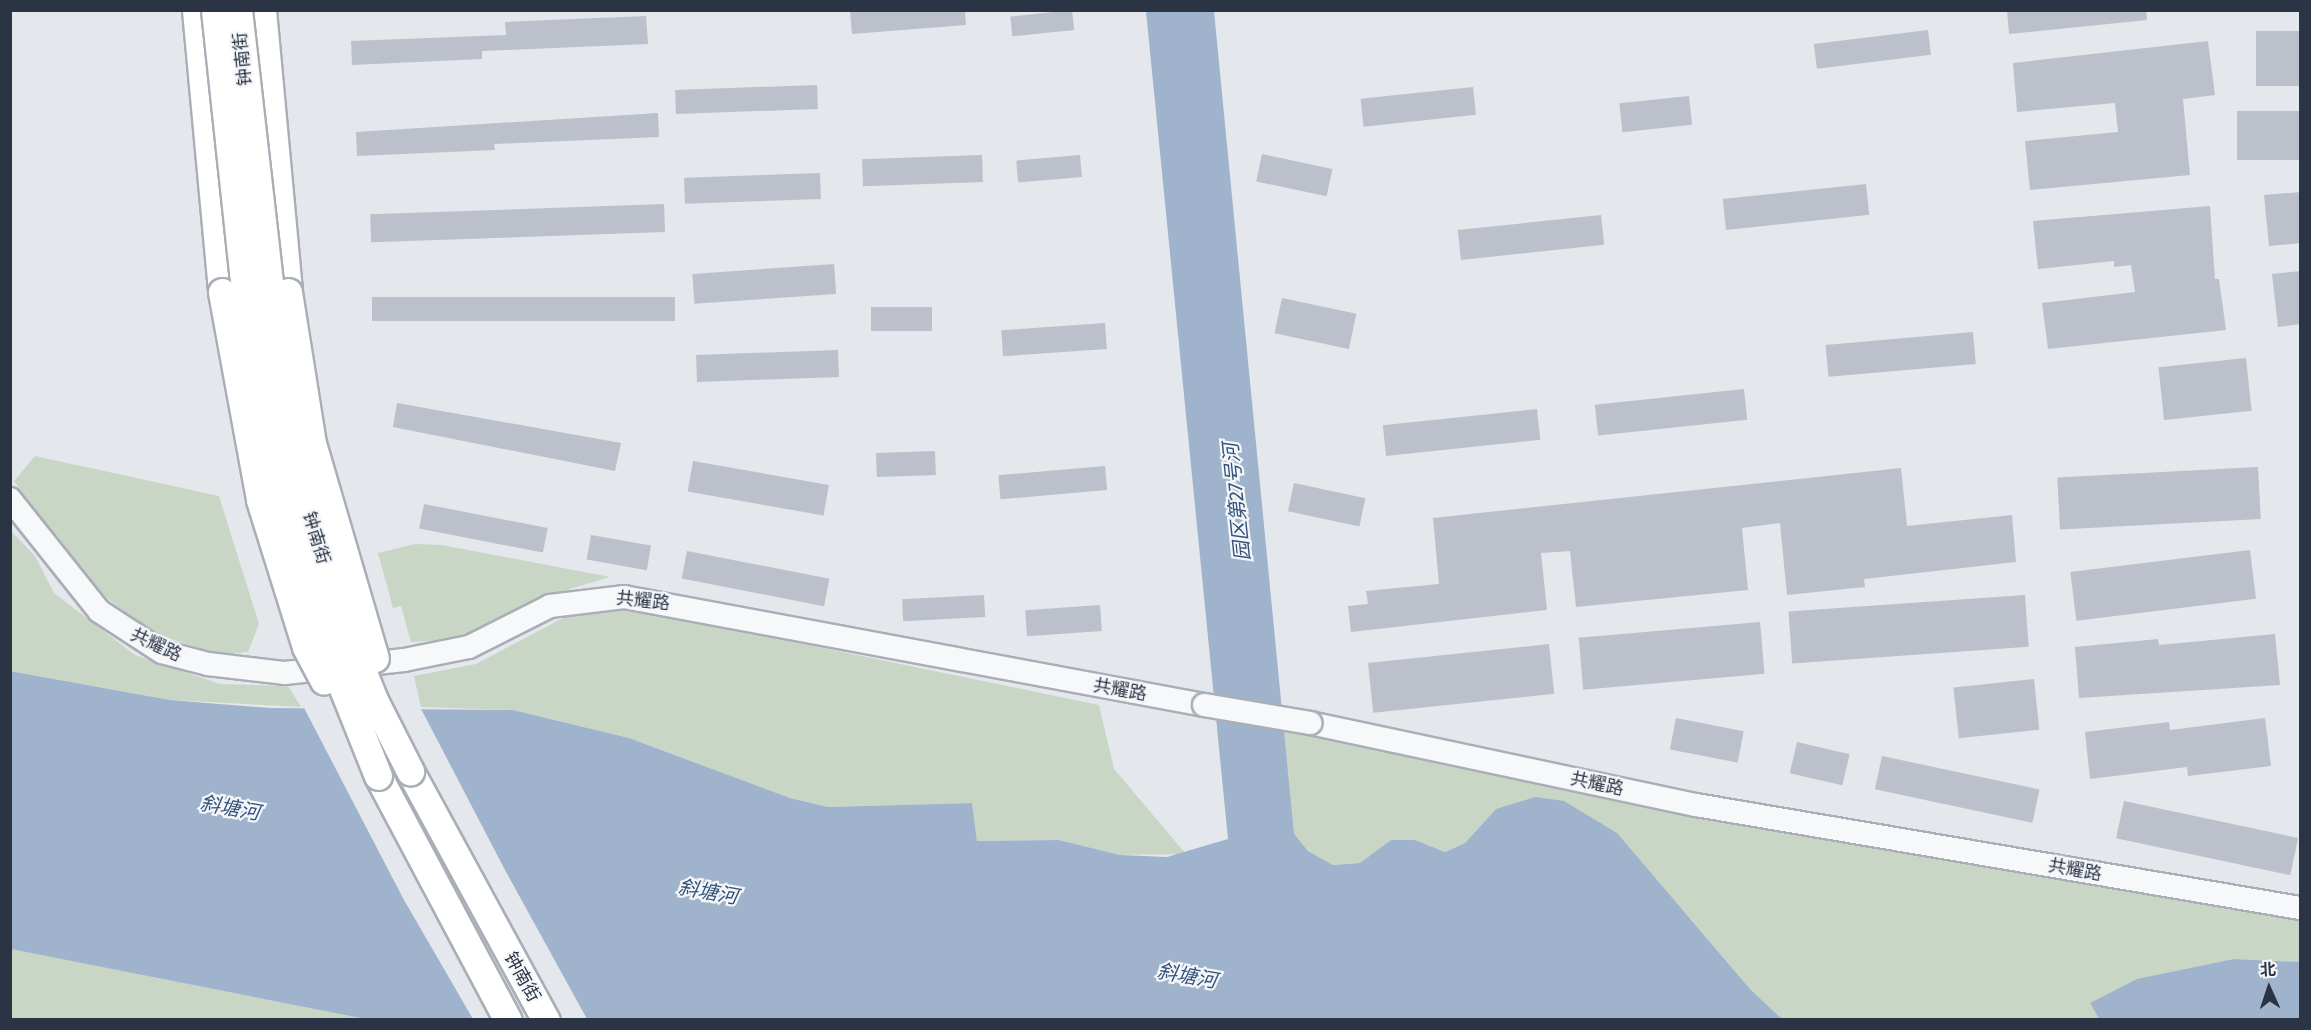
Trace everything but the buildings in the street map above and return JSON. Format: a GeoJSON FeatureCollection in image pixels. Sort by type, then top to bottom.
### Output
{"type":"FeatureCollection","features":[{"type":"Feature","properties":{"kind":"main road"},"geometry":{"type":"LineString","coordinates":[[196,10],[222,292],[249,449],[280,574],[306,648],[378,776]]}},
{"type":"Feature","properties":{"kind":"main road","name":"钟南街"},"geometry":{"type":"LineString","coordinates":[[215,10],[243,272],[268,447],[317,621],[378,776],[508,1020]]}},
{"type":"Feature","properties":{"kind":"main road","name":"钟南街"},"geometry":{"type":"LineString","coordinates":[[238,10],[273,345],[289,434],[319,550],[345,627],[374,699],[410,771],[546,1020]]}},
{"type":"Feature","properties":{"kind":"main road"},"geometry":{"type":"LineString","coordinates":[[262,10],[288,292],[315,453],[410,771]]}},
{"type":"Feature","properties":{"kind":"street","name":"共耀路"},"geometry":{"type":"LineString","coordinates":[[10,499],[29,518],[59,567],[99,610],[162,652],[208,664],[285,673],[404,660],[469,647],[550,606],[624,597],[1310,723],[1696,805],[2301,908]]}},
{"type":"Feature","properties":{"kind":"green space"},"geometry":{"type":"Polygon","coordinates":[[[35,456],[219,496],[259,624],[248,652],[219,655],[151,632],[85,581],[14,481],[35,456]]]}},
{"type":"Feature","properties":{"kind":"green space"},"geometry":{"type":"Polygon","coordinates":[[[10,530],[35,556],[54,593],[135,655],[220,684],[288,686],[301,707],[170,700],[11,671],[10,530]]]}},
{"type":"Feature","properties":{"kind":"green space"},"geometry":{"type":"Polygon","coordinates":[[[415,544],[442,545],[610,577],[570,589],[460,639],[411,642],[401,606],[393,608],[378,553],[415,544]]]}},
{"type":"Feature","properties":{"kind":"green space"},"geometry":{"type":"Polygon","coordinates":[[[634,609],[1099,705],[1114,769],[1186,854],[1120,855],[1059,840],[977,841],[972,803],[828,807],[790,798],[629,738],[513,710],[421,707],[414,676],[476,664],[567,616],[634,609]]]}},
{"type":"Feature","properties":{"kind":"green space"},"geometry":{"type":"Polygon","coordinates":[[[1283,726],[2300,912],[2300,962],[2234,959],[2090,1003],[2099,1019],[1782,1019],[1750,989],[1682,909],[1496,809],[1465,843],[1445,852],[1415,840],[1391,840],[1360,863],[1333,865],[1308,851],[1293,834],[1283,726]]]}},
{"type":"Feature","properties":{"kind":"green space"},"geometry":{"type":"Polygon","coordinates":[[[11,947],[368,1019],[11,1019],[11,947]]]}},
{"type":"Feature","properties":{"kind":"water"},"geometry":{"type":"Polygon","coordinates":[[[1146,11],[1214,11],[1294,834],[1308,851],[1333,865],[1360,863],[1391,840],[1415,840],[1445,852],[1465,843],[1496,809],[1535,797],[1564,801],[1617,833],[1750,989],[1782,1019],[366,1019],[11,949],[10,671],[170,700],[270,708],[513,710],[629,738],[790,798],[828,807],[972,803],[977,841],[1059,840],[1120,855],[1167,857],[1228,839],[1146,11]]]}},
{"type":"Feature","properties":{"kind":"water"},"geometry":{"type":"Polygon","coordinates":[[[2234,959],[2300,962],[2300,1019],[2099,1019],[2090,1003],[2137,979],[2234,959]]]}},
{"type":"Feature","properties":{"kind":"pier"},"geometry":{"type":"Polygon","coordinates":[[[418,703],[505,870],[587,1019],[473,1019],[404,900],[302,704],[418,703]]]}},
{"type":"Feature","properties":{"kind":"water label","name":"园区第27号河"},"geometry":{"type":"Point","coordinates":[1237,502]}},
{"type":"Feature","properties":{"kind":"water label","name":"斜塘河"},"geometry":{"type":"Point","coordinates":[230,808]}},
{"type":"Feature","properties":{"kind":"water label","name":"斜塘河"},"geometry":{"type":"Point","coordinates":[708,892]}},
{"type":"Feature","properties":{"kind":"water label","name":"斜塘河"},"geometry":{"type":"Point","coordinates":[1187,976]}}]}
